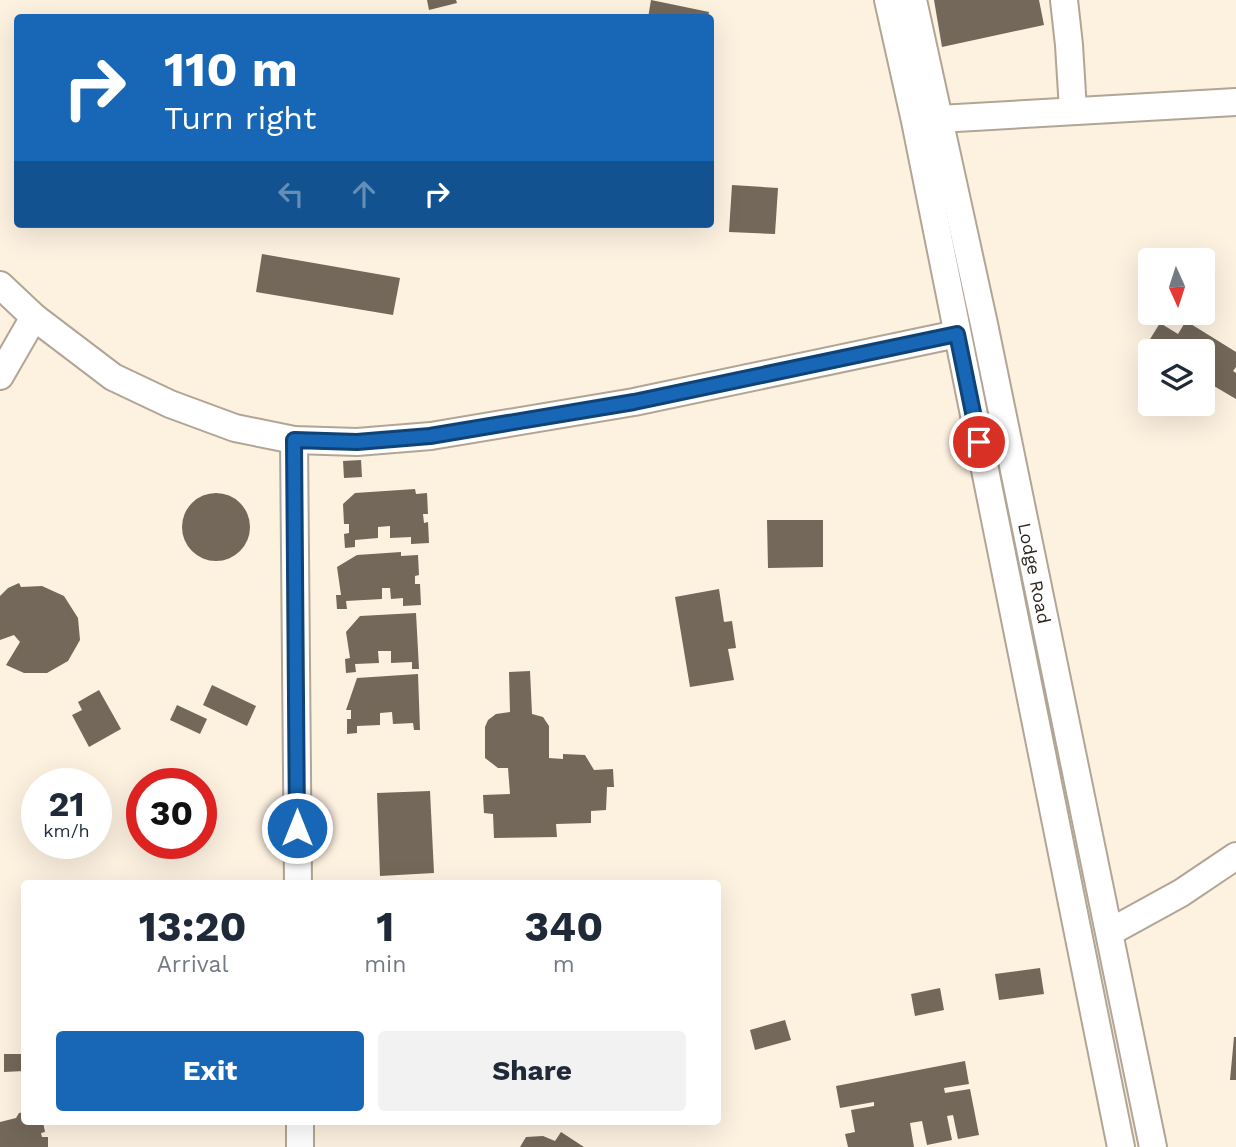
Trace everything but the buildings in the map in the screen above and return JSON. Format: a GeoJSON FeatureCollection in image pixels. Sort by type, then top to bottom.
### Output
{"type":"FeatureCollection","features":[{"type":"Feature","properties":{"kind":"street","name":"Lodge Road"},"geometry":{"type":"LineString","coordinates":[[888,0],[1121,1147]]}},
{"type":"Feature","properties":{"kind":"street","name":"Lodge Road"},"geometry":{"type":"LineString","coordinates":[[913,0],[984,324],[1153,1147]]}},
{"type":"Feature","properties":{"kind":"street"},"geometry":{"type":"LineString","coordinates":[[1064,0],[1073,110]]}},
{"type":"Feature","properties":{"kind":"street"},"geometry":{"type":"LineString","coordinates":[[939,119],[1236,102]]}},
{"type":"Feature","properties":{"kind":"street"},"geometry":{"type":"LineString","coordinates":[[0,285],[34,317],[113,377],[170,404],[235,428],[294,440],[357,442],[430,436],[634,402],[957,334]]}},
{"type":"Feature","properties":{"kind":"street"},"geometry":{"type":"LineString","coordinates":[[0,376],[34,317]]}},
{"type":"Feature","properties":{"kind":"street"},"geometry":{"type":"LineString","coordinates":[[294,440],[298,880]]}},
{"type":"Feature","properties":{"kind":"street"},"geometry":{"type":"LineString","coordinates":[[1110,932],[1181,893],[1236,856]]}},
{"type":"Feature","properties":{"kind":"street"},"geometry":{"type":"LineString","coordinates":[[300,1125],[300,1147]]}},
{"type":"Feature","properties":{"kind":"route"},"geometry":{"type":"LineString","coordinates":[[297,828],[294,440],[357,442],[430,436],[634,402],[957,334],[979,442]]}}]}
